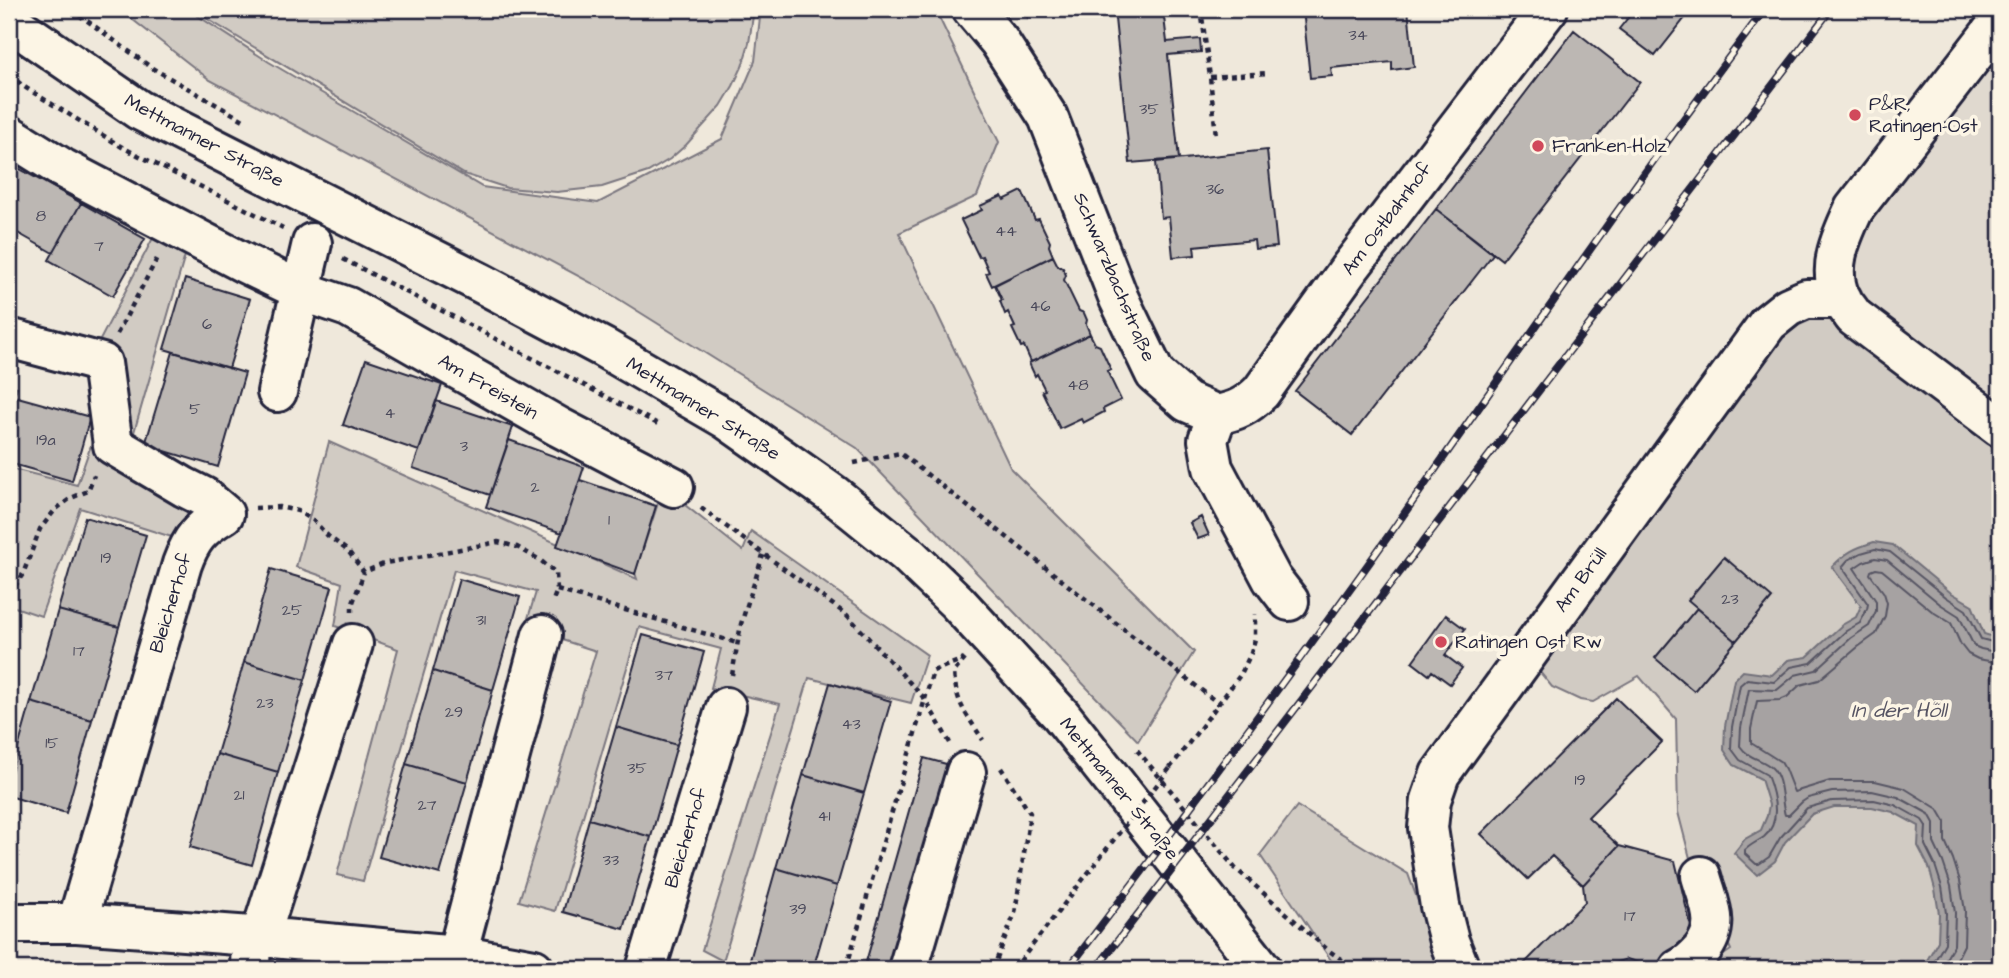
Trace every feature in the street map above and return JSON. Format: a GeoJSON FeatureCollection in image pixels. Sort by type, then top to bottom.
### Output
{"type":"FeatureCollection","features":[{"type":"Feature","properties":{"kind":"street","name":"Schwarzbachstraße"},"geometry":{"type":"LineString","coordinates":[[972,9],[999,41],[1048,117],[1119,299],[1155,374],[1187,402],[1217,415]]}},
{"type":"Feature","properties":{"kind":"street","name":"Am Ostbahnhof"},"geometry":{"type":"LineString","coordinates":[[1217,415],[1235,412],[1261,392],[1349,269],[1548,9]]}},
{"type":"Feature","properties":{"kind":"street","name":"Mettmanner Straße"},"geometry":{"type":"LineString","coordinates":[[9,21],[139,110],[604,348],[726,419],[834,495],[907,554],[957,602],[1061,715],[1262,969]]}},
{"type":"Feature","properties":{"kind":"street"},"geometry":{"type":"LineString","coordinates":[[2000,21],[1854,209],[1839,242],[1835,261],[1836,283],[1842,299],[1854,317],[2000,427]]}},
{"type":"Feature","properties":{"kind":"street","name":"Am Freistein"},"geometry":{"type":"LineString","coordinates":[[9,135],[62,168],[173,227],[302,291],[348,307],[559,427],[674,487]]}},
{"type":"Feature","properties":{"kind":"street"},"geometry":{"type":"LineString","coordinates":[[277,392],[312,243]]}},
{"type":"Feature","properties":{"kind":"street","name":"Am Brüll"},"geometry":{"type":"LineString","coordinates":[[1460,969],[1440,906],[1428,828],[1431,800],[1440,774],[1768,323],[1788,307],[1806,299],[1842,299]]}},
{"type":"Feature","properties":{"kind":"street"},"geometry":{"type":"LineString","coordinates":[[9,338],[102,363],[113,445],[204,496],[223,514]]}},
{"type":"Feature","properties":{"kind":"street"},"geometry":{"type":"LineString","coordinates":[[1217,415],[1208,440],[1213,468],[1280,590]]}},
{"type":"Feature","properties":{"kind":"street","name":"Bleicherhof"},"geometry":{"type":"LineString","coordinates":[[77,923],[182,564],[190,543],[210,522],[223,514]]}},
{"type":"Feature","properties":{"kind":"street"},"geometry":{"type":"LineString","coordinates":[[457,955],[542,635]]}},
{"type":"Feature","properties":{"kind":"street"},"geometry":{"type":"LineString","coordinates":[[254,947],[353,644]]}},
{"type":"Feature","properties":{"kind":"street","name":"Bleicherhof"},"geometry":{"type":"LineString","coordinates":[[646,969],[726,707]]}},
{"type":"Feature","properties":{"kind":"street"},"geometry":{"type":"LineString","coordinates":[[908,969],[983,759]]}},
{"type":"Feature","properties":{"kind":"street"},"geometry":{"type":"LineString","coordinates":[[1679,969],[1689,964],[1709,941],[1714,923],[1701,876]]}},
{"type":"Feature","properties":{"kind":"street"},"geometry":{"type":"LineString","coordinates":[[9,923],[77,923],[254,947],[457,955],[534,969]]}},
{"type":"Feature","properties":{"kind":"path"},"geometry":{"type":"LineString","coordinates":[[1201,9],[1216,136]]}},
{"type":"Feature","properties":{"kind":"path"},"geometry":{"type":"LineString","coordinates":[[1210,77],[1268,73]]}},
{"type":"Feature","properties":{"kind":"path"},"geometry":{"type":"LineString","coordinates":[[102,363],[173,227]]}},
{"type":"Feature","properties":{"kind":"path"},"geometry":{"type":"LineString","coordinates":[[9,595],[23,574],[40,529],[55,510],[71,498],[88,492],[96,466],[113,445]]}},
{"type":"Feature","properties":{"kind":"path"},"geometry":{"type":"LineString","coordinates":[[854,463],[900,453],[1219,704]]}},
{"type":"Feature","properties":{"kind":"path"},"geometry":{"type":"LineString","coordinates":[[674,487],[847,615],[983,759],[1030,813],[1015,913],[993,969]]}},
{"type":"Feature","properties":{"kind":"path"},"geometry":{"type":"LineString","coordinates":[[223,514],[263,507],[298,511],[313,520],[348,551],[364,572],[386,563],[498,542],[517,547],[540,559],[556,573],[557,590],[542,635]]}},
{"type":"Feature","properties":{"kind":"path"},"geometry":{"type":"LineString","coordinates":[[726,707],[741,624],[763,555]]}},
{"type":"Feature","properties":{"kind":"path"},"geometry":{"type":"LineString","coordinates":[[557,590],[737,643]]}},
{"type":"Feature","properties":{"kind":"path"},"geometry":{"type":"LineString","coordinates":[[1014,969],[1241,674],[1255,639],[1253,594],[1280,590]]}},
{"type":"Feature","properties":{"kind":"path"},"geometry":{"type":"LineString","coordinates":[[846,969],[933,671],[965,658],[954,672],[956,691],[983,759]]}},
{"type":"Feature","properties":{"kind":"path"},"geometry":{"type":"LineString","coordinates":[[1149,762],[1235,867],[1328,950],[1355,969]]}},
{"type":"Feature","properties":{"kind":"shaded area"},"geometry":{"type":"Polygon","coordinates":[[[119,9],[187,9],[269,62],[482,187],[598,203],[722,139],[755,61],[761,9],[935,9],[999,142],[977,196],[899,233],[1011,469],[1194,652],[1138,741],[857,448],[601,288],[210,80],[119,9]]]}},
{"type":"Feature","properties":{"kind":"shaded area"},"geometry":{"type":"Polygon","coordinates":[[[191,9],[754,9],[749,43],[733,86],[721,106],[686,145],[670,159],[648,172],[602,187],[557,192],[507,188],[464,174],[191,9]]]}},
{"type":"Feature","properties":{"kind":"shaded area"},"geometry":{"type":"Polygon","coordinates":[[[2000,21],[2000,427],[1884,340],[1837,262],[2000,21]]]}},
{"type":"Feature","properties":{"kind":"shaded area"},"geometry":{"type":"Polygon","coordinates":[[[154,236],[186,252],[124,467],[190,505],[178,539],[80,508],[41,616],[9,605],[9,468],[77,485],[113,382],[99,342],[154,236]]]}},
{"type":"Feature","properties":{"kind":"shaded area"},"geometry":{"type":"Polygon","coordinates":[[[1806,300],[2000,427],[2000,969],[1703,969],[1731,950],[1692,866],[1678,812],[1676,719],[1639,676],[1593,702],[1580,700],[1552,687],[1526,655],[1806,300]]]}},
{"type":"Feature","properties":{"kind":"shaded area"},"geometry":{"type":"Polygon","coordinates":[[[329,442],[637,579],[635,573],[661,494],[671,494],[743,551],[751,531],[927,655],[911,703],[809,678],[723,961],[702,950],[780,704],[711,688],[721,649],[639,627],[555,911],[519,901],[596,651],[525,628],[536,592],[454,570],[363,881],[337,875],[398,649],[335,626],[342,583],[296,567],[329,442]]]}},
{"type":"Feature","properties":{"kind":"shaded area"},"geometry":{"type":"Polygon","coordinates":[[[1297,806],[1408,874],[1443,969],[1337,969],[1260,855],[1297,806]]]}},
{"type":"Feature","properties":{"kind":"water","name":"In der Höll"},"geometry":{"type":"Polygon","coordinates":[[[1874,542],[1893,545],[1950,592],[1972,605],[1984,634],[2000,639],[2000,969],[1922,969],[1938,941],[1939,914],[1935,889],[1929,867],[1918,846],[1919,826],[1893,812],[1872,807],[1834,807],[1812,814],[1785,842],[1775,861],[1757,875],[1734,853],[1745,839],[1761,830],[1769,805],[1761,779],[1734,765],[1724,750],[1725,726],[1734,680],[1743,671],[1772,675],[1788,660],[1807,657],[1842,625],[1856,617],[1861,606],[1832,567],[1851,551],[1874,542]]]}},
{"type":"Feature","properties":{"kind":"building"},"geometry":{"type":"Polygon","coordinates":[[[1114,9],[1163,9],[1167,42],[1200,39],[1201,52],[1168,55],[1179,159],[1130,163],[1114,9]]]}},
{"type":"Feature","properties":{"kind":"building"},"geometry":{"type":"Polygon","coordinates":[[[1303,9],[1408,9],[1414,67],[1392,70],[1392,62],[1331,68],[1332,76],[1310,78],[1303,9]]]}},
{"type":"Feature","properties":{"kind":"building"},"geometry":{"type":"Polygon","coordinates":[[[1635,9],[1692,9],[1655,56],[1619,29],[1635,9]]]}},
{"type":"Feature","properties":{"kind":"building","name":"Franken-Holz"},"geometry":{"type":"Polygon","coordinates":[[[1574,30],[1640,82],[1502,260],[1436,209],[1574,30]]]}},
{"type":"Feature","properties":{"kind":"building"},"geometry":{"type":"Polygon","coordinates":[[[1267,150],[1277,247],[1255,249],[1254,240],[1194,246],[1195,255],[1173,257],[1169,217],[1161,218],[1156,162],[1267,150]]]}},
{"type":"Feature","properties":{"kind":"building"},"geometry":{"type":"Polygon","coordinates":[[[9,163],[81,203],[53,253],[9,228],[9,163]]]}},
{"type":"Feature","properties":{"kind":"building"},"geometry":{"type":"Polygon","coordinates":[[[1022,191],[1035,220],[1039,219],[1050,242],[1053,256],[992,286],[982,256],[979,257],[961,220],[982,210],[980,206],[1002,196],[1004,200],[1022,191]]]}},
{"type":"Feature","properties":{"kind":"building"},"geometry":{"type":"Polygon","coordinates":[[[81,203],[145,239],[113,296],[49,260],[81,203]]]}},
{"type":"Feature","properties":{"kind":"building"},"geometry":{"type":"Polygon","coordinates":[[[1436,209],[1493,254],[1352,435],[1295,391],[1436,209]]]}},
{"type":"Feature","properties":{"kind":"building"},"geometry":{"type":"Polygon","coordinates":[[[1053,256],[1058,266],[1063,268],[1066,275],[1064,280],[1079,311],[1084,313],[1090,334],[1031,362],[1012,328],[1015,327],[1008,312],[1005,314],[995,285],[1053,256]]]}},
{"type":"Feature","properties":{"kind":"building"},"geometry":{"type":"Polygon","coordinates":[[[185,279],[250,299],[229,368],[164,349],[185,279]]]}},
{"type":"Feature","properties":{"kind":"building"},"geometry":{"type":"Polygon","coordinates":[[[1090,334],[1095,344],[1100,346],[1111,370],[1107,371],[1121,400],[1083,423],[1081,419],[1060,429],[1042,391],[1045,390],[1029,363],[1090,334]]]}},
{"type":"Feature","properties":{"kind":"building"},"geometry":{"type":"Polygon","coordinates":[[[173,352],[245,373],[218,467],[145,445],[173,352]]]}},
{"type":"Feature","properties":{"kind":"building"},"geometry":{"type":"Polygon","coordinates":[[[366,359],[442,385],[419,451],[343,425],[366,359]]]}},
{"type":"Feature","properties":{"kind":"building"},"geometry":{"type":"Polygon","coordinates":[[[9,385],[17,387],[9,417],[9,385]]]}},
{"type":"Feature","properties":{"kind":"building"},"geometry":{"type":"Polygon","coordinates":[[[14,396],[90,417],[72,481],[9,463],[9,417],[14,396]]]}},
{"type":"Feature","properties":{"kind":"building"},"geometry":{"type":"Polygon","coordinates":[[[436,401],[513,427],[490,495],[413,468],[436,401]]]}},
{"type":"Feature","properties":{"kind":"building"},"geometry":{"type":"Polygon","coordinates":[[[509,440],[584,467],[562,533],[486,507],[509,440]]]}},
{"type":"Feature","properties":{"kind":"building"},"geometry":{"type":"Polygon","coordinates":[[[580,480],[656,506],[635,574],[557,546],[580,480]]]}},
{"type":"Feature","properties":{"kind":"building"},"geometry":{"type":"Polygon","coordinates":[[[85,517],[146,535],[119,627],[58,610],[85,517]]]}},
{"type":"Feature","properties":{"kind":"building"},"geometry":{"type":"Polygon","coordinates":[[[1201,517],[1209,535],[1198,539],[1190,523],[1201,517]]]}},
{"type":"Feature","properties":{"kind":"building"},"geometry":{"type":"Polygon","coordinates":[[[1724,557],[1772,598],[1736,641],[1688,600],[1724,557]]]}},
{"type":"Feature","properties":{"kind":"building"},"geometry":{"type":"Polygon","coordinates":[[[271,569],[332,587],[305,680],[244,662],[271,569]]]}},
{"type":"Feature","properties":{"kind":"building"},"geometry":{"type":"Polygon","coordinates":[[[459,579],[520,597],[493,690],[433,671],[459,579]]]}},
{"type":"Feature","properties":{"kind":"building"},"geometry":{"type":"Polygon","coordinates":[[[1697,608],[1736,641],[1694,691],[1655,658],[1697,608]]]}},
{"type":"Feature","properties":{"kind":"building"},"geometry":{"type":"Polygon","coordinates":[[[58,610],[119,627],[92,720],[31,702],[58,610]]]}},
{"type":"Feature","properties":{"kind":"building","name":"Ratingen Ost Rw"},"geometry":{"type":"Polygon","coordinates":[[[1446,615],[1465,629],[1445,655],[1462,668],[1450,684],[1432,671],[1429,675],[1412,662],[1446,615]]]}},
{"type":"Feature","properties":{"kind":"building"},"geometry":{"type":"Polygon","coordinates":[[[643,635],[704,652],[677,745],[616,727],[643,635]]]}},
{"type":"Feature","properties":{"kind":"building"},"geometry":{"type":"Polygon","coordinates":[[[244,662],[305,680],[278,772],[217,754],[244,662]]]}},
{"type":"Feature","properties":{"kind":"building"},"geometry":{"type":"Polygon","coordinates":[[[433,671],[493,690],[467,782],[406,764],[433,671]]]}},
{"type":"Feature","properties":{"kind":"building"},"geometry":{"type":"Polygon","coordinates":[[[830,683],[891,701],[864,793],[803,775],[830,683]]]}},
{"type":"Feature","properties":{"kind":"building"},"geometry":{"type":"Polygon","coordinates":[[[1616,698],[1662,742],[1588,817],[1619,846],[1583,885],[1552,856],[1528,879],[1481,834],[1616,698]]]}},
{"type":"Feature","properties":{"kind":"building"},"geometry":{"type":"Polygon","coordinates":[[[31,702],[92,720],[66,813],[9,796],[9,780],[31,702]]]}},
{"type":"Feature","properties":{"kind":"building"},"geometry":{"type":"Polygon","coordinates":[[[616,727],[677,745],[651,837],[589,819],[616,727]]]}},
{"type":"Feature","properties":{"kind":"building"},"geometry":{"type":"Polygon","coordinates":[[[217,754],[278,772],[252,865],[190,847],[217,754]]]}},
{"type":"Feature","properties":{"kind":"building"},"geometry":{"type":"Polygon","coordinates":[[[924,758],[950,765],[892,969],[864,969],[924,758]]]}},
{"type":"Feature","properties":{"kind":"building"},"geometry":{"type":"Polygon","coordinates":[[[406,764],[467,782],[440,874],[379,857],[406,764]]]}},
{"type":"Feature","properties":{"kind":"building"},"geometry":{"type":"Polygon","coordinates":[[[803,775],[864,793],[837,886],[776,868],[803,775]]]}},
{"type":"Feature","properties":{"kind":"building"},"geometry":{"type":"Polygon","coordinates":[[[589,819],[651,837],[624,929],[563,912],[589,819]]]}},
{"type":"Feature","properties":{"kind":"building"},"geometry":{"type":"Polygon","coordinates":[[[1619,846],[1675,861],[1692,931],[1654,968],[1627,959],[1610,964],[1606,969],[1519,969],[1585,902],[1583,885],[1619,846]]]}},
{"type":"Feature","properties":{"kind":"building"},"geometry":{"type":"Polygon","coordinates":[[[776,868],[837,886],[813,969],[782,969],[750,960],[776,868]]]}},
{"type":"Feature","properties":{"kind":"railway"},"geometry":{"type":"LineString","coordinates":[[1068,969],[1314,639],[1624,202],[1765,9]]}},
{"type":"Feature","properties":{"kind":"railway"},"geometry":{"type":"LineString","coordinates":[[1096,969],[1831,9]]}},
{"type":"Feature","properties":{"kind":"place","name":"P&R, Ratingen-Ost"},"geometry":{"type":"Point","coordinates":[1855,115]}},
{"type":"Feature","properties":{"kind":"place","name":"Franken-Holz"},"geometry":{"type":"Point","coordinates":[1538,146]}},
{"type":"Feature","properties":{"kind":"place","name":"Ratingen Ost Rw"},"geometry":{"type":"Point","coordinates":[1441,642]}}]}
